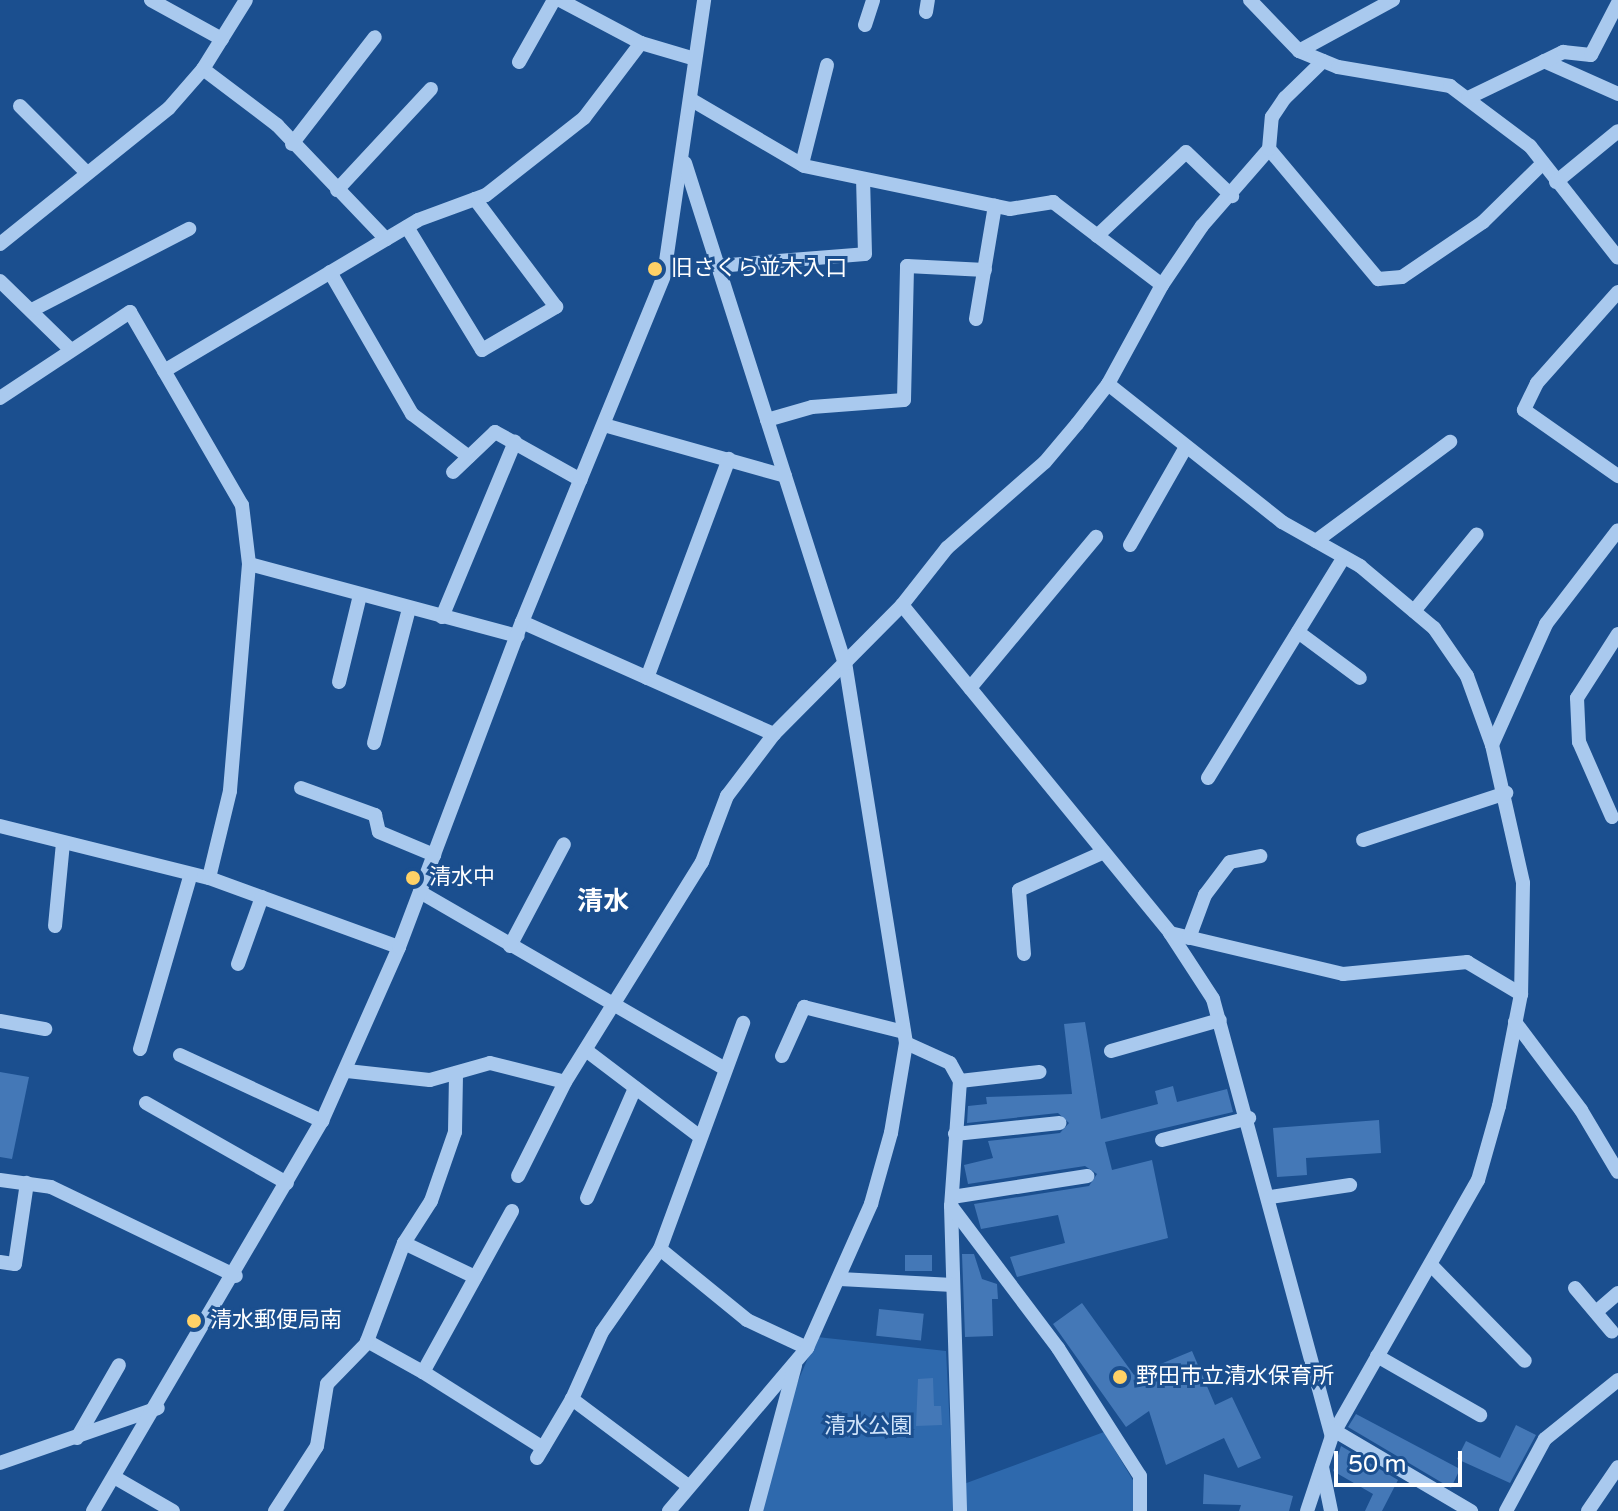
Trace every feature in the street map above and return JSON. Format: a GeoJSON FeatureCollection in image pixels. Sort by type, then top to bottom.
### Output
{"type":"FeatureCollection","features":[{"type":"Feature","properties":{"kind":"street"},"geometry":{"type":"LineString","coordinates":[[151,0],[222,39]]}},
{"type":"Feature","properties":{"kind":"street"},"geometry":{"type":"LineString","coordinates":[[0,244],[169,108],[203,69],[246,0]]}},
{"type":"Feature","properties":{"kind":"street"},"geometry":{"type":"LineString","coordinates":[[519,62],[557,0],[641,43],[695,59]]}},
{"type":"Feature","properties":{"kind":"street"},"geometry":{"type":"LineString","coordinates":[[93,1511],[236,1276],[322,1121],[347,1071],[399,947],[519,629],[664,275],[704,0]]}},
{"type":"Feature","properties":{"kind":"street"},"geometry":{"type":"LineString","coordinates":[[865,25],[873,0]]}},
{"type":"Feature","properties":{"kind":"street"},"geometry":{"type":"LineString","coordinates":[[1250,0],[1299,51],[1323,61],[1450,86],[1468,98],[1530,146],[1618,258]]}},
{"type":"Feature","properties":{"kind":"street"},"geometry":{"type":"LineString","coordinates":[[1299,51],[1393,0]]}},
{"type":"Feature","properties":{"kind":"street"},"geometry":{"type":"LineString","coordinates":[[1468,98],[1563,52],[1591,55],[1618,3]]}},
{"type":"Feature","properties":{"kind":"street"},"geometry":{"type":"LineString","coordinates":[[292,144],[375,37]]}},
{"type":"Feature","properties":{"kind":"street"},"geometry":{"type":"LineString","coordinates":[[164,371],[407,227],[475,199],[584,118],[641,43]]}},
{"type":"Feature","properties":{"kind":"street"},"geometry":{"type":"LineString","coordinates":[[518,1176],[565,1082],[702,862],[727,796],[774,734],[902,605],[947,548],[1045,462],[1108,384],[1162,285],[1202,226],[1232,196],[1269,149],[1272,117],[1323,61]]}},
{"type":"Feature","properties":{"kind":"street"},"geometry":{"type":"LineString","coordinates":[[1544,61],[1618,94]]}},
{"type":"Feature","properties":{"kind":"street"},"geometry":{"type":"LineString","coordinates":[[802,164],[827,65]]}},
{"type":"Feature","properties":{"kind":"street"},"geometry":{"type":"LineString","coordinates":[[203,69],[254,106],[386,239]]}},
{"type":"Feature","properties":{"kind":"street"},"geometry":{"type":"LineString","coordinates":[[337,190],[431,89]]}},
{"type":"Feature","properties":{"kind":"street"},"geometry":{"type":"LineString","coordinates":[[690,99],[802,164],[863,180],[1010,209],[1053,202],[1162,285]]}},
{"type":"Feature","properties":{"kind":"street"},"geometry":{"type":"LineString","coordinates":[[20,106],[87,173]]}},
{"type":"Feature","properties":{"kind":"street"},"geometry":{"type":"LineString","coordinates":[[1556,182],[1618,131]]}},
{"type":"Feature","properties":{"kind":"street"},"geometry":{"type":"LineString","coordinates":[[1269,149],[1378,279],[1402,277],[1483,222],[1543,163]]}},
{"type":"Feature","properties":{"kind":"street"},"geometry":{"type":"LineString","coordinates":[[1097,236],[1186,152],[1232,196]]}},
{"type":"Feature","properties":{"kind":"street"},"geometry":{"type":"LineString","coordinates":[[669,1511],[687,1485],[807,1348],[871,1204],[891,1133],[905,1037],[845,664],[683,159]]}},
{"type":"Feature","properties":{"kind":"street"},"geometry":{"type":"LineString","coordinates":[[717,266],[865,254],[863,180]]}},
{"type":"Feature","properties":{"kind":"street"},"geometry":{"type":"LineString","coordinates":[[407,227],[482,350],[556,307],[475,199]]}},
{"type":"Feature","properties":{"kind":"street"},"geometry":{"type":"LineString","coordinates":[[976,319],[995,206]]}},
{"type":"Feature","properties":{"kind":"street"},"geometry":{"type":"LineString","coordinates":[[32,310],[189,229]]}},
{"type":"Feature","properties":{"kind":"street"},"geometry":{"type":"LineString","coordinates":[[767,420],[812,407],[904,400],[907,266],[985,270]]}},
{"type":"Feature","properties":{"kind":"street"},"geometry":{"type":"LineString","coordinates":[[330,272],[412,414],[469,457]]}},
{"type":"Feature","properties":{"kind":"street"},"geometry":{"type":"LineString","coordinates":[[0,281],[69,348]]}},
{"type":"Feature","properties":{"kind":"street"},"geometry":{"type":"LineString","coordinates":[[1618,292],[1537,383],[1524,410],[1618,476]]}},
{"type":"Feature","properties":{"kind":"street"},"geometry":{"type":"LineString","coordinates":[[0,398],[69,348],[130,312],[242,505],[249,564],[230,791],[209,878]]}},
{"type":"Feature","properties":{"kind":"street"},"geometry":{"type":"LineString","coordinates":[[1108,384],[1282,522],[1344,557],[1434,628],[1467,676],[1492,745],[1506,793],[1523,883],[1521,994],[1478,1180],[1334,1434],[1307,1511]]}},
{"type":"Feature","properties":{"kind":"street"},"geometry":{"type":"LineString","coordinates":[[604,425],[785,476]]}},
{"type":"Feature","properties":{"kind":"street"},"geometry":{"type":"LineString","coordinates":[[453,472],[495,432],[581,480]]}},
{"type":"Feature","properties":{"kind":"street"},"geometry":{"type":"LineString","coordinates":[[442,617],[515,442]]}},
{"type":"Feature","properties":{"kind":"street"},"geometry":{"type":"LineString","coordinates":[[1316,541],[1450,442]]}},
{"type":"Feature","properties":{"kind":"street"},"geometry":{"type":"LineString","coordinates":[[1130,545],[1186,447]]}},
{"type":"Feature","properties":{"kind":"street"},"geometry":{"type":"LineString","coordinates":[[647,678],[729,459]]}},
{"type":"Feature","properties":{"kind":"street"},"geometry":{"type":"LineString","coordinates":[[1492,745],[1546,624],[1618,530]]}},
{"type":"Feature","properties":{"kind":"street"},"geometry":{"type":"LineString","coordinates":[[1414,611],[1477,534]]}},
{"type":"Feature","properties":{"kind":"street"},"geometry":{"type":"LineString","coordinates":[[970,688],[1096,537]]}},
{"type":"Feature","properties":{"kind":"street"},"geometry":{"type":"LineString","coordinates":[[1208,778],[1344,557]]}},
{"type":"Feature","properties":{"kind":"street"},"geometry":{"type":"LineString","coordinates":[[249,564],[442,617],[519,629],[647,678],[774,734]]}},
{"type":"Feature","properties":{"kind":"street"},"geometry":{"type":"LineString","coordinates":[[339,682],[360,595]]}},
{"type":"Feature","properties":{"kind":"street"},"geometry":{"type":"LineString","coordinates":[[902,605],[1170,933],[1213,999],[1249,1118],[1334,1434],[1471,1511]]}},
{"type":"Feature","properties":{"kind":"street"},"geometry":{"type":"LineString","coordinates":[[374,743],[409,609]]}},
{"type":"Feature","properties":{"kind":"street"},"geometry":{"type":"LineString","coordinates":[[1298,632],[1360,678]]}},
{"type":"Feature","properties":{"kind":"street"},"geometry":{"type":"LineString","coordinates":[[1612,817],[1579,742],[1577,698],[1618,634]]}},
{"type":"Feature","properties":{"kind":"street"},"geometry":{"type":"LineString","coordinates":[[301,788],[375,815],[379,832],[434,855]]}},
{"type":"Feature","properties":{"kind":"street"},"geometry":{"type":"LineString","coordinates":[[1363,840],[1506,793]]}},
{"type":"Feature","properties":{"kind":"street"},"geometry":{"type":"LineString","coordinates":[[0,826],[209,878],[399,947]]}},
{"type":"Feature","properties":{"kind":"street"},"geometry":{"type":"LineString","coordinates":[[55,926],[63,843]]}},
{"type":"Feature","properties":{"kind":"street"},"geometry":{"type":"LineString","coordinates":[[510,946],[564,844]]}},
{"type":"Feature","properties":{"kind":"street"},"geometry":{"type":"LineString","coordinates":[[1024,954],[1019,890],[1104,852]]}},
{"type":"Feature","properties":{"kind":"street"},"geometry":{"type":"LineString","coordinates":[[1189,938],[1205,895],[1230,862],[1260,856]]}},
{"type":"Feature","properties":{"kind":"street"},"geometry":{"type":"LineString","coordinates":[[140,1049],[191,874]]}},
{"type":"Feature","properties":{"kind":"street"},"geometry":{"type":"LineString","coordinates":[[420,892],[724,1068]]}},
{"type":"Feature","properties":{"kind":"street"},"geometry":{"type":"LineString","coordinates":[[238,964],[262,897]]}},
{"type":"Feature","properties":{"kind":"street"},"geometry":{"type":"LineString","coordinates":[[1170,933],[1343,974],[1467,962],[1521,994]]}},
{"type":"Feature","properties":{"kind":"street"},"geometry":{"type":"LineString","coordinates":[[782,1056],[804,1007],[905,1037],[950,1063],[960,1081],[951,1201],[960,1511]]}},
{"type":"Feature","properties":{"kind":"street"},"geometry":{"type":"LineString","coordinates":[[1111,1051],[1220,1020]]}},
{"type":"Feature","properties":{"kind":"street"},"geometry":{"type":"LineString","coordinates":[[0,1021],[45,1029]]}},
{"type":"Feature","properties":{"kind":"street"},"geometry":{"type":"LineString","coordinates":[[1515,1022],[1581,1110],[1618,1172]]}},
{"type":"Feature","properties":{"kind":"street"},"geometry":{"type":"LineString","coordinates":[[367,1341],[423,1372],[540,1453],[572,1399],[602,1332],[660,1249],[743,1023]]}},
{"type":"Feature","properties":{"kind":"street"},"geometry":{"type":"LineString","coordinates":[[587,1051],[699,1136]]}},
{"type":"Feature","properties":{"kind":"street"},"geometry":{"type":"LineString","coordinates":[[180,1055],[322,1121]]}},
{"type":"Feature","properties":{"kind":"street"},"geometry":{"type":"LineString","coordinates":[[347,1071],[430,1080],[456,1076],[490,1063],[565,1082]]}},
{"type":"Feature","properties":{"kind":"street"},"geometry":{"type":"LineString","coordinates":[[960,1081],[1039,1072]]}},
{"type":"Feature","properties":{"kind":"street"},"geometry":{"type":"LineString","coordinates":[[275,1511],[317,1446],[327,1384],[367,1341],[404,1243],[431,1201],[455,1132],[456,1076]]}},
{"type":"Feature","properties":{"kind":"street"},"geometry":{"type":"LineString","coordinates":[[587,1198],[635,1088]]}},
{"type":"Feature","properties":{"kind":"street"},"geometry":{"type":"LineString","coordinates":[[146,1103],[287,1183]]}},
{"type":"Feature","properties":{"kind":"street"},"geometry":{"type":"LineString","coordinates":[[1162,1140],[1249,1118]]}},
{"type":"Feature","properties":{"kind":"street"},"geometry":{"type":"LineString","coordinates":[[955,1134],[1059,1123]]}},
{"type":"Feature","properties":{"kind":"street"},"geometry":{"type":"LineString","coordinates":[[951,1201],[1087,1176]]}},
{"type":"Feature","properties":{"kind":"street"},"geometry":{"type":"LineString","coordinates":[[0,1180],[51,1187],[236,1276]]}},
{"type":"Feature","properties":{"kind":"street"},"geometry":{"type":"LineString","coordinates":[[0,1262],[15,1264],[27,1183]]}},
{"type":"Feature","properties":{"kind":"street"},"geometry":{"type":"LineString","coordinates":[[1270,1197],[1350,1185]]}},
{"type":"Feature","properties":{"kind":"street"},"geometry":{"type":"LineString","coordinates":[[951,1201],[1058,1348],[1140,1476],[1140,1511]]}},
{"type":"Feature","properties":{"kind":"street"},"geometry":{"type":"LineString","coordinates":[[423,1372],[512,1211]]}},
{"type":"Feature","properties":{"kind":"street"},"geometry":{"type":"LineString","coordinates":[[404,1243],[475,1277]]}},
{"type":"Feature","properties":{"kind":"street"},"geometry":{"type":"LineString","coordinates":[[660,1249],[747,1320],[807,1348]]}},
{"type":"Feature","properties":{"kind":"street"},"geometry":{"type":"LineString","coordinates":[[1431,1265],[1525,1361]]}},
{"type":"Feature","properties":{"kind":"street"},"geometry":{"type":"LineString","coordinates":[[840,1279],[953,1285]]}},
{"type":"Feature","properties":{"kind":"street"},"geometry":{"type":"LineString","coordinates":[[1575,1288],[1612,1332]]}},
{"type":"Feature","properties":{"kind":"street"},"geometry":{"type":"LineString","coordinates":[[1596,1312],[1618,1293]]}},
{"type":"Feature","properties":{"kind":"street"},"geometry":{"type":"LineString","coordinates":[[1377,1356],[1480,1415]]}},
{"type":"Feature","properties":{"kind":"street"},"geometry":{"type":"LineString","coordinates":[[756,1511],[795,1364]]}},
{"type":"Feature","properties":{"kind":"street"},"geometry":{"type":"LineString","coordinates":[[77,1438],[119,1365]]}},
{"type":"Feature","properties":{"kind":"street"},"geometry":{"type":"LineString","coordinates":[[1506,1511],[1545,1439],[1618,1380]]}},
{"type":"Feature","properties":{"kind":"street"},"geometry":{"type":"LineString","coordinates":[[572,1399],[687,1485]]}},
{"type":"Feature","properties":{"kind":"street"},"geometry":{"type":"LineString","coordinates":[[0,1463],[158,1408]]}},
{"type":"Feature","properties":{"kind":"street"},"geometry":{"type":"LineString","coordinates":[[1321,1466],[1331,1511]]}},
{"type":"Feature","properties":{"kind":"street"},"geometry":{"type":"LineString","coordinates":[[1588,1511],[1618,1467]]}},
{"type":"Feature","properties":{"kind":"street"},"geometry":{"type":"LineString","coordinates":[[114,1477],[173,1511]]}},
{"type":"Feature","properties":{"kind":"green space","name":"清水公園"},"geometry":{"type":"Polygon","coordinates":[[[817,1337],[946,1351],[953,1488],[1104,1432],[1134,1482],[1134,1511],[759,1511],[780,1423],[817,1337]]]}},
{"type":"Feature","properties":{"kind":"building"},"geometry":{"type":"Polygon","coordinates":[[[1085,1022],[1101,1119],[1158,1104],[1155,1091],[1173,1086],[1177,1102],[1227,1089],[1233,1112],[1105,1142],[1112,1170],[1152,1160],[1168,1238],[1017,1277],[1010,1257],[1065,1243],[1058,1215],[981,1229],[974,1204],[1089,1186],[1097,1174],[1085,1166],[968,1184],[964,1165],[993,1158],[988,1141],[1060,1133],[1069,1123],[1058,1113],[967,1123],[968,1106],[987,1104],[986,1097],[1072,1094],[1064,1024],[1085,1022]]]}},
{"type":"Feature","properties":{"kind":"building"},"geometry":{"type":"Polygon","coordinates":[[[0,1072],[29,1077],[12,1159],[0,1157],[0,1072]]]}},
{"type":"Feature","properties":{"kind":"building"},"geometry":{"type":"Polygon","coordinates":[[[1379,1120],[1381,1153],[1306,1158],[1307,1175],[1277,1177],[1273,1128],[1379,1120]]]}},
{"type":"Feature","properties":{"kind":"building"},"geometry":{"type":"Polygon","coordinates":[[[962,1254],[974,1254],[982,1279],[997,1284],[998,1299],[992,1299],[993,1336],[965,1337],[962,1254]]]}},
{"type":"Feature","properties":{"kind":"building"},"geometry":{"type":"Polygon","coordinates":[[[905,1255],[932,1255],[932,1271],[905,1271],[905,1255]]]}},
{"type":"Feature","properties":{"kind":"building"},"geometry":{"type":"Polygon","coordinates":[[[1082,1303],[1134,1375],[1192,1351],[1215,1405],[1232,1397],[1261,1458],[1238,1468],[1224,1438],[1166,1465],[1149,1411],[1126,1427],[1053,1324],[1082,1303]]]}},
{"type":"Feature","properties":{"kind":"building"},"geometry":{"type":"Polygon","coordinates":[[[879,1309],[924,1314],[921,1341],[876,1336],[879,1309]]]}},
{"type":"Feature","properties":{"kind":"building"},"geometry":{"type":"Polygon","coordinates":[[[933,1378],[934,1406],[941,1406],[942,1425],[916,1426],[918,1379],[933,1378]]]}},
{"type":"Feature","properties":{"kind":"building"},"geometry":{"type":"Polygon","coordinates":[[[1356,1414],[1460,1469],[1451,1488],[1348,1427],[1356,1414]]]}},
{"type":"Feature","properties":{"kind":"building"},"geometry":{"type":"Polygon","coordinates":[[[1516,1425],[1536,1435],[1510,1483],[1457,1459],[1466,1441],[1500,1458],[1516,1425]]]}},
{"type":"Feature","properties":{"kind":"building"},"geometry":{"type":"Polygon","coordinates":[[[1341,1446],[1398,1480],[1382,1511],[1365,1511],[1373,1494],[1333,1471],[1341,1446]]]}},
{"type":"Feature","properties":{"kind":"building"},"geometry":{"type":"Polygon","coordinates":[[[1204,1474],[1293,1496],[1289,1511],[1239,1511],[1241,1505],[1203,1504],[1204,1474]]]}},
{"type":"Feature","properties":{"kind":"place","name":"旧さくら並木入口"},"geometry":{"type":"Point","coordinates":[655,269]}},
{"type":"Feature","properties":{"kind":"place","name":"清水中"},"geometry":{"type":"Point","coordinates":[413,878]}},
{"type":"Feature","properties":{"kind":"place","name":"清水郵便局南"},"geometry":{"type":"Point","coordinates":[194,1321]}},
{"type":"Feature","properties":{"kind":"place","name":"野田市立清水保育所"},"geometry":{"type":"Point","coordinates":[1120,1377]}},
{"type":"Feature","properties":{"kind":"district","name":"清水"},"geometry":{"type":"Point","coordinates":[603,902]}}]}
